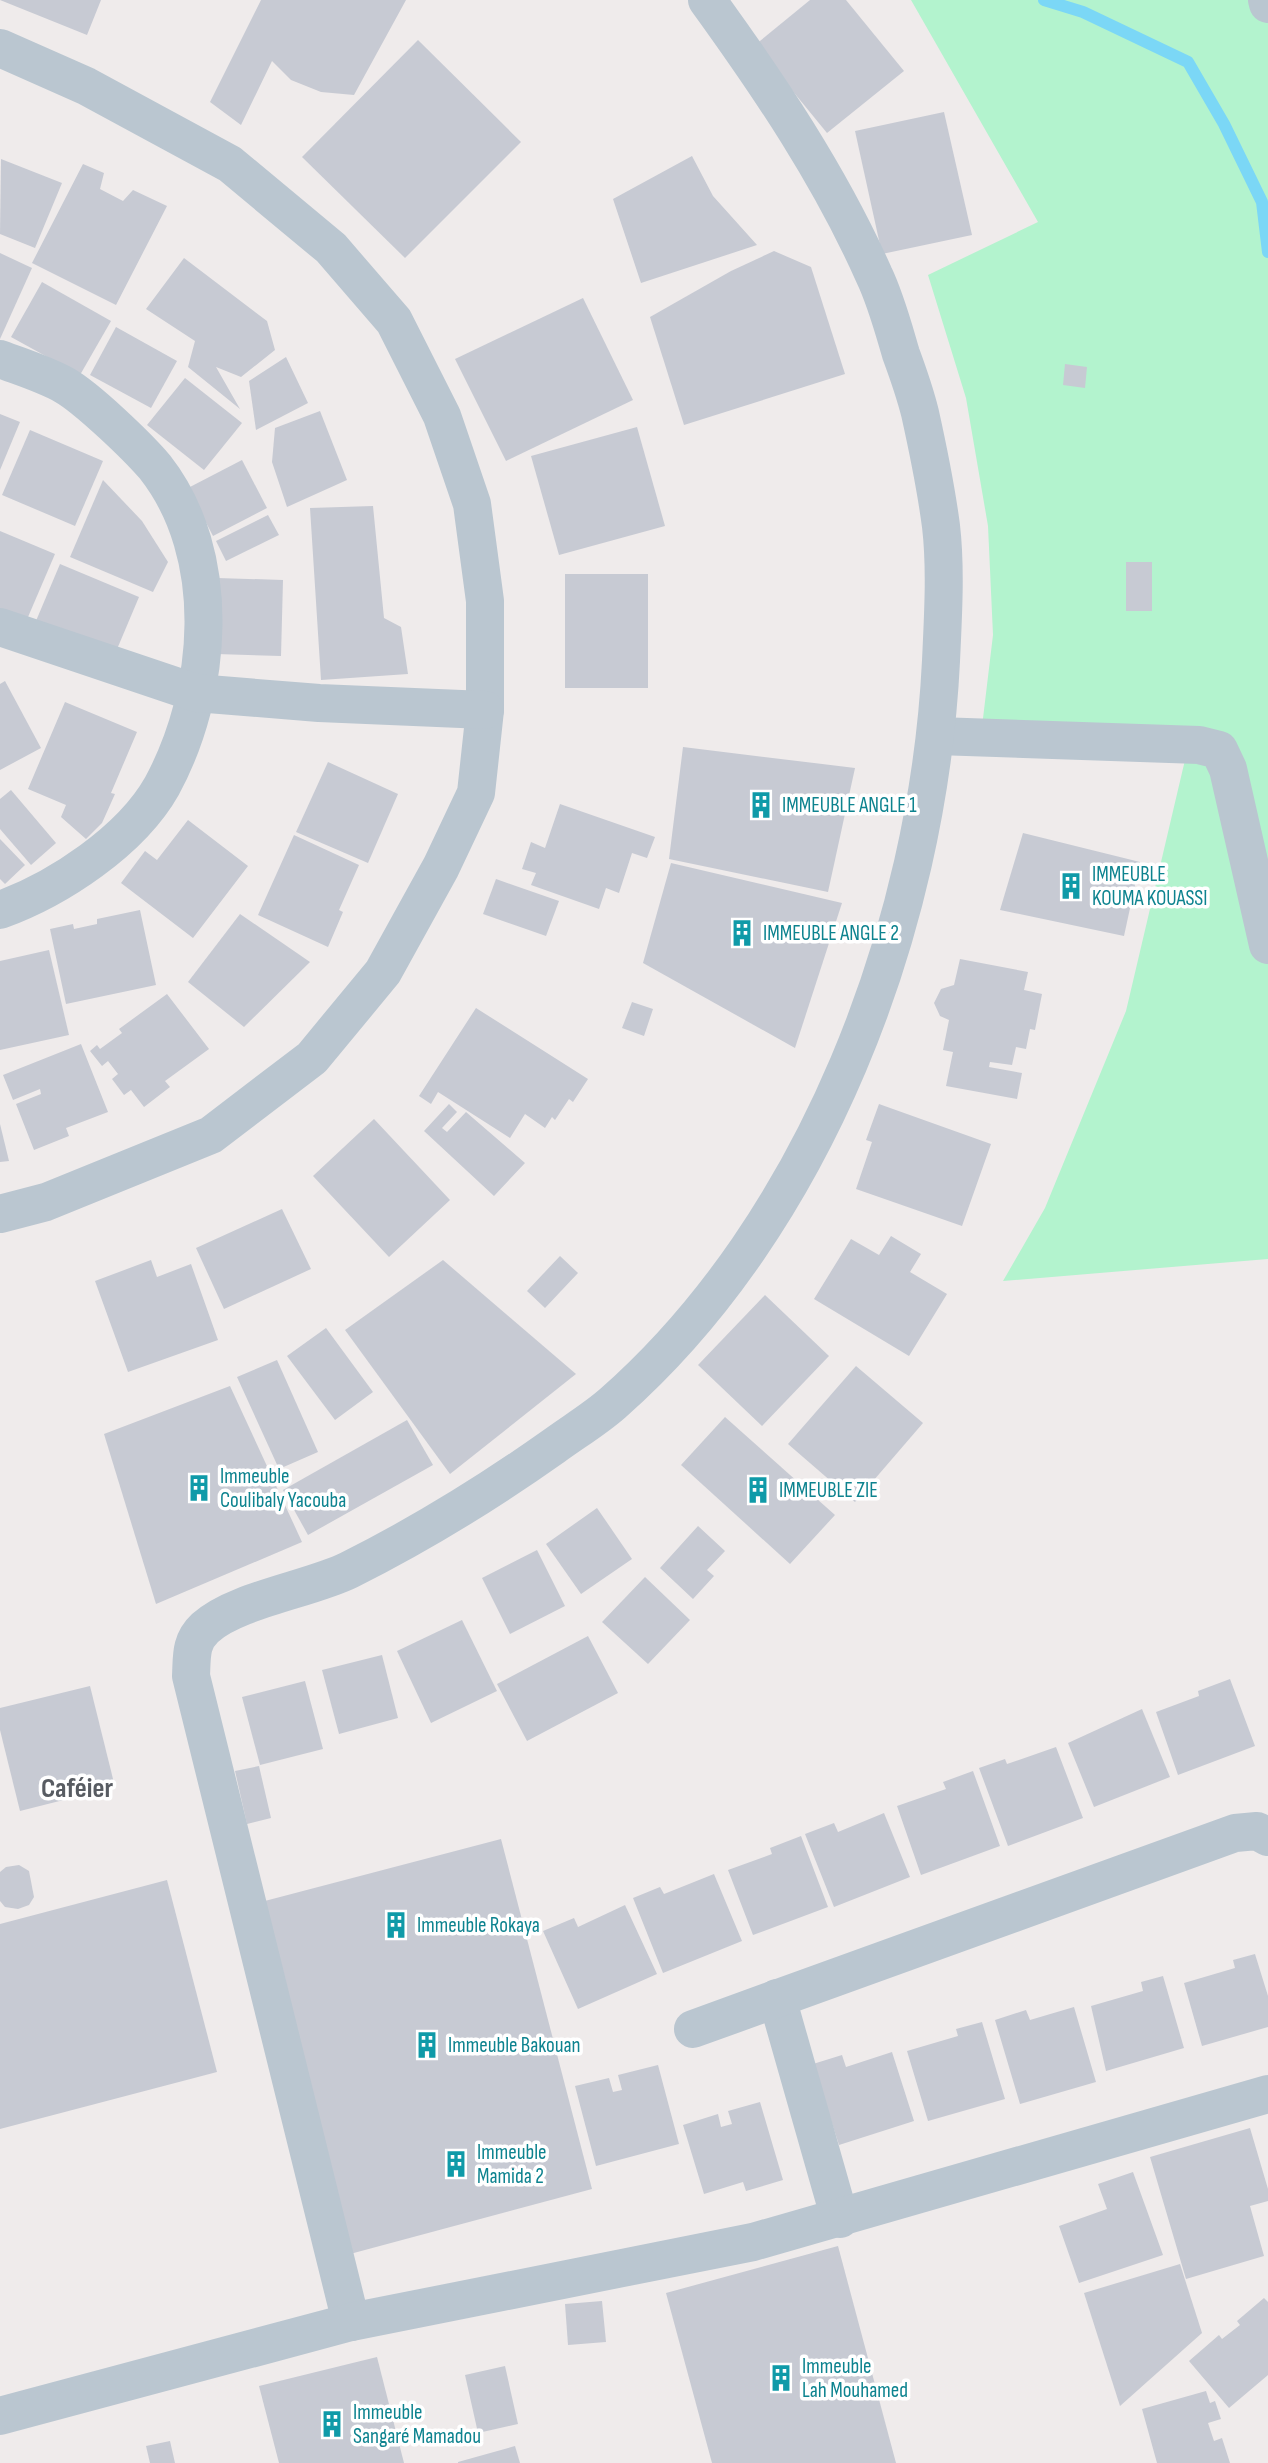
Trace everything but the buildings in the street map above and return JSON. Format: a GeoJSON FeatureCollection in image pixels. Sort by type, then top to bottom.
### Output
{"type":"FeatureCollection","features":[{"type":"Feature","properties":{"kind":"street"},"geometry":{"type":"LineString","coordinates":[[351,2322],[191,1676],[192,1646],[207,1626],[232,1612],[345,1572],[485,1495],[611,1404],[700,1315],[769,1218],[829,1109],[872,1002],[908,884],[926,804],[937,736],[942,628],[941,528],[919,409],[877,279],[827,181],[767,83],[707,0]]}},
{"type":"Feature","properties":{"kind":"street"},"geometry":{"type":"LineString","coordinates":[[0,48],[86,86],[230,164],[331,248],[394,320],[442,416],[472,504],[485,601],[485,710],[476,793],[442,867],[383,972],[312,1058],[211,1135],[46,1202],[0,1214]]}},
{"type":"Feature","properties":{"kind":"street"},"geometry":{"type":"LineString","coordinates":[[0,359],[65,386],[155,468],[185,521],[202,578],[202,632],[197,693],[182,739],[161,787],[93,862],[34,898],[0,910]]}},
{"type":"Feature","properties":{"kind":"street"},"geometry":{"type":"LineString","coordinates":[[7,636],[197,693],[319,703],[485,710]]}},
{"type":"Feature","properties":{"kind":"street"},"geometry":{"type":"LineString","coordinates":[[937,736],[1199,745],[1219,750],[1228,769],[1268,945]]}},
{"type":"Feature","properties":{"kind":"street"},"geometry":{"type":"LineString","coordinates":[[694,2029],[1235,1833],[1257,1830],[1268,1837]]}},
{"type":"Feature","properties":{"kind":"street"},"geometry":{"type":"LineString","coordinates":[[778,1997],[840,2218]]}},
{"type":"Feature","properties":{"kind":"street"},"geometry":{"type":"LineString","coordinates":[[0,2416],[351,2322],[753,2242],[1268,2094]]}},
{"type":"Feature","properties":{"kind":"green space"},"geometry":{"type":"Polygon","coordinates":[[[911,0],[1268,0],[1268,1259],[1003,1281],[1045,1208],[1126,1011],[1185,760],[981,735],[993,635],[988,526],[966,398],[928,275],[1038,222],[911,0]]]}},
{"type":"Feature","properties":{"kind":"waterway"},"geometry":{"type":"LineString","coordinates":[[1044,0],[1083,12],[1188,62],[1224,124],[1262,202],[1268,252]]}},
{"type":"Feature","properties":{"kind":"place","name":"IMMEUBLE ANGLE 1"},"geometry":{"type":"Point","coordinates":[761,805]}},
{"type":"Feature","properties":{"kind":"place","name":"IMMEUBLE KOUMA KOUASSI"},"geometry":{"type":"Point","coordinates":[1071,886]}},
{"type":"Feature","properties":{"kind":"place","name":"IMMEUBLE ANGLE 2"},"geometry":{"type":"Point","coordinates":[742,933]}},
{"type":"Feature","properties":{"kind":"place","name":"Immeuble Coulibaly Yacouba"},"geometry":{"type":"Point","coordinates":[199,1488]}},
{"type":"Feature","properties":{"kind":"place","name":"IMMEUBLE ZIE"},"geometry":{"type":"Point","coordinates":[758,1490]}},
{"type":"Feature","properties":{"kind":"place","name":"Immeuble Rokaya"},"geometry":{"type":"Point","coordinates":[396,1925]}},
{"type":"Feature","properties":{"kind":"place","name":"Immeuble Bakouan"},"geometry":{"type":"Point","coordinates":[427,2045]}},
{"type":"Feature","properties":{"kind":"place","name":"Immeuble Mamida 2"},"geometry":{"type":"Point","coordinates":[456,2164]}},
{"type":"Feature","properties":{"kind":"place","name":"Immeuble Lah Mouhamed"},"geometry":{"type":"Point","coordinates":[781,2378]}},
{"type":"Feature","properties":{"kind":"place","name":"Immeuble Sangaré Mamadou"},"geometry":{"type":"Point","coordinates":[332,2424]}},
{"type":"Feature","properties":{"kind":"district","name":"Caféier"},"geometry":{"type":"Point","coordinates":[77,1787]}}]}
